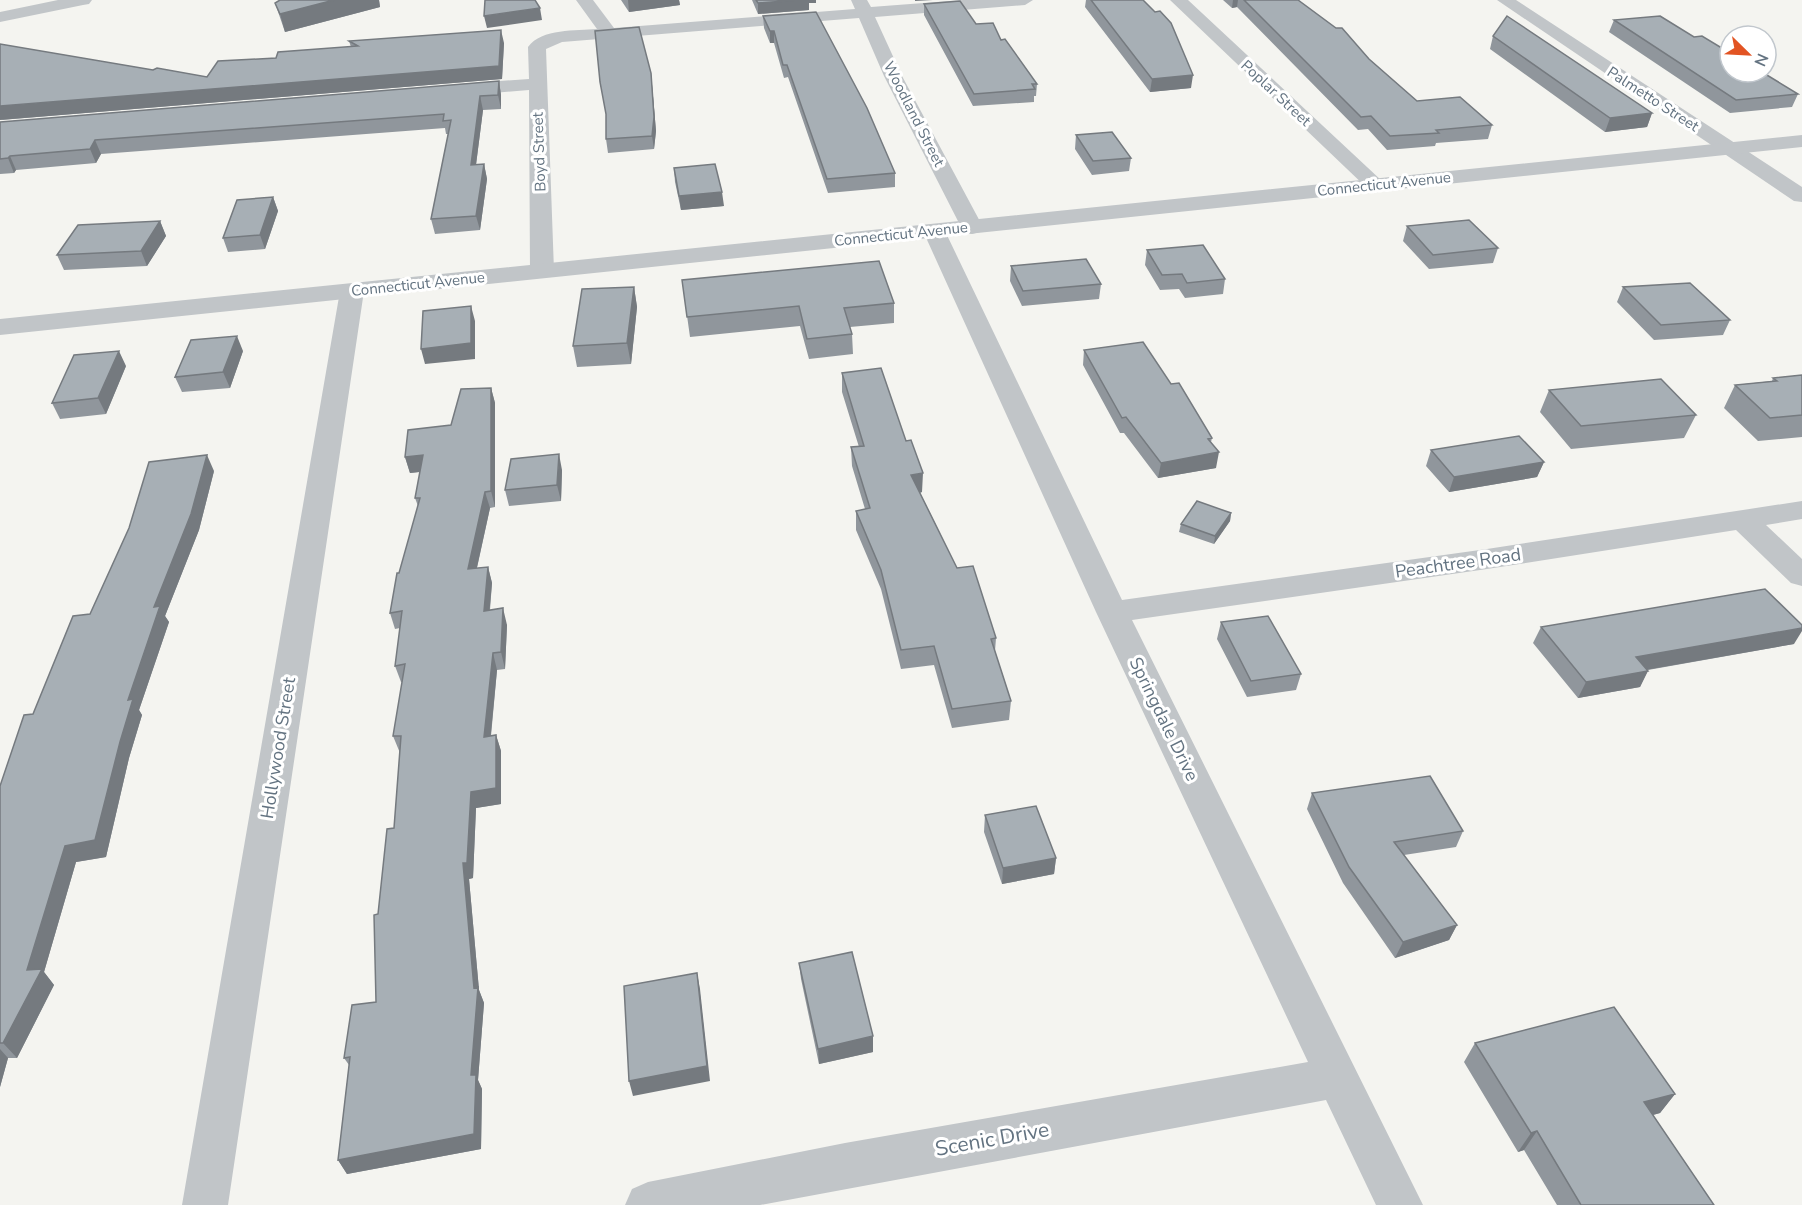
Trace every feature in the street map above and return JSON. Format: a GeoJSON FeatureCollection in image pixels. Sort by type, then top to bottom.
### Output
{"type":"FeatureCollection","features":[{"type":"Feature","properties":{"kind":"street"},"geometry":{"type":"LineString","coordinates":[[0,17],[83,0]]}},
{"type":"Feature","properties":{"kind":"street"},"geometry":{"type":"LineString","coordinates":[[584,0],[609,33],[862,6],[1025,0]]}},
{"type":"Feature","properties":{"kind":"street","name":"Poplar Street"},"geometry":{"type":"LineString","coordinates":[[1178,0],[1375,185]]}},
{"type":"Feature","properties":{"kind":"street","name":"Palmetto Street"},"geometry":{"type":"LineString","coordinates":[[1505,0],[1802,196]]}},
{"type":"Feature","properties":{"kind":"street","name":"Woodland Street"},"geometry":{"type":"LineString","coordinates":[[862,6],[893,76],[972,227]]}},
{"type":"Feature","properties":{"kind":"street","name":"Boyd Street"},"geometry":{"type":"LineString","coordinates":[[542,271],[537,47],[548,40],[609,33]]}},
{"type":"Feature","properties":{"kind":"street"},"geometry":{"type":"LineString","coordinates":[[443,92],[537,84]]}},
{"type":"Feature","properties":{"kind":"street","name":"Connecticut Avenue"},"geometry":{"type":"LineString","coordinates":[[0,327],[1802,141]]}},
{"type":"Feature","properties":{"kind":"street","name":"Springdale Drive"},"geometry":{"type":"LineString","coordinates":[[934,231],[1112,612],[1400,1205]]}},
{"type":"Feature","properties":{"kind":"street","name":"Hollywood Street"},"geometry":{"type":"LineString","coordinates":[[205,1205],[351,291]]}},
{"type":"Feature","properties":{"kind":"street","name":"Peachtree Road"},"geometry":{"type":"LineString","coordinates":[[1112,612],[1487,559],[1802,510]]}},
{"type":"Feature","properties":{"kind":"street"},"geometry":{"type":"LineString","coordinates":[[1742,519],[1802,576]]}},
{"type":"Feature","properties":{"kind":"street","name":"Scenic Drive"},"geometry":{"type":"LineString","coordinates":[[648,1205],[845,1165],[1338,1077]]}},
{"type":"Feature","properties":{"kind":"building"},"geometry":{"type":"Polygon","coordinates":[[[280,0],[334,0],[280,14],[275,3],[280,0]]]}},
{"type":"Feature","properties":{"kind":"building"},"geometry":{"type":"Polygon","coordinates":[[[485,0],[535,0],[540,8],[484,16],[485,0]]]}},
{"type":"Feature","properties":{"kind":"building"},"geometry":{"type":"Polygon","coordinates":[[[756,0],[798,0],[758,3],[756,0]]]}},
{"type":"Feature","properties":{"kind":"building"},"geometry":{"type":"Polygon","coordinates":[[[1091,0],[1143,0],[1155,12],[1160,11],[1171,23],[1193,75],[1152,79],[1091,0]]]}},
{"type":"Feature","properties":{"kind":"building"},"geometry":{"type":"Polygon","coordinates":[[[1244,0],[1298,0],[1336,28],[1342,28],[1369,59],[1417,101],[1460,97],[1492,125],[1436,130],[1439,133],[1390,136],[1371,116],[1361,117],[1244,0]]]}},
{"type":"Feature","properties":{"kind":"building"},"geometry":{"type":"Polygon","coordinates":[[[960,1],[976,24],[993,23],[1001,40],[1005,39],[1037,84],[1032,84],[1035,89],[974,94],[924,4],[960,1]]]}},
{"type":"Feature","properties":{"kind":"building"},"geometry":{"type":"Polygon","coordinates":[[[816,12],[867,108],[895,173],[827,179],[787,65],[783,65],[774,31],[770,31],[763,16],[816,12]]]}},
{"type":"Feature","properties":{"kind":"building"},"geometry":{"type":"Polygon","coordinates":[[[1507,16],[1652,113],[1610,118],[1493,36],[1507,16]]]}},
{"type":"Feature","properties":{"kind":"building"},"geometry":{"type":"Polygon","coordinates":[[[1660,16],[1694,37],[1702,36],[1718,46],[1718,84],[1778,84],[1778,82],[1798,94],[1736,100],[1614,20],[1660,16]]]}},
{"type":"Feature","properties":{"kind":"building"},"geometry":{"type":"Polygon","coordinates":[[[639,27],[651,73],[654,117],[652,136],[606,139],[606,114],[595,31],[639,27]]]}},
{"type":"Feature","properties":{"kind":"building"},"geometry":{"type":"Polygon","coordinates":[[[501,30],[499,66],[0,106],[0,44],[207,77],[218,61],[276,58],[278,52],[358,46],[349,41],[501,30]]]}},
{"type":"Feature","properties":{"kind":"building"},"geometry":{"type":"Polygon","coordinates":[[[499,81],[498,95],[480,96],[471,165],[484,164],[476,216],[431,219],[451,120],[443,121],[444,114],[95,140],[90,149],[10,156],[0,159],[0,122],[499,81]]]}},
{"type":"Feature","properties":{"kind":"building"},"geometry":{"type":"Polygon","coordinates":[[[1112,132],[1131,158],[1093,161],[1076,135],[1112,132]]]}},
{"type":"Feature","properties":{"kind":"building"},"geometry":{"type":"Polygon","coordinates":[[[715,164],[722,192],[679,196],[674,168],[715,164]]]}},
{"type":"Feature","properties":{"kind":"building"},"geometry":{"type":"Polygon","coordinates":[[[273,197],[260,235],[223,238],[237,200],[273,197]]]}},
{"type":"Feature","properties":{"kind":"building"},"geometry":{"type":"Polygon","coordinates":[[[1469,220],[1498,248],[1433,255],[1407,226],[1469,220]]]}},
{"type":"Feature","properties":{"kind":"building"},"geometry":{"type":"Polygon","coordinates":[[[160,221],[141,251],[57,255],[78,225],[160,221]]]}},
{"type":"Feature","properties":{"kind":"building"},"geometry":{"type":"Polygon","coordinates":[[[1203,245],[1225,279],[1187,283],[1182,274],[1162,275],[1147,250],[1203,245]]]}},
{"type":"Feature","properties":{"kind":"building"},"geometry":{"type":"Polygon","coordinates":[[[1086,259],[1101,284],[1023,291],[1011,266],[1086,259]]]}},
{"type":"Feature","properties":{"kind":"building"},"geometry":{"type":"Polygon","coordinates":[[[879,261],[894,303],[844,308],[852,334],[807,339],[799,306],[687,317],[682,280],[879,261]]]}},
{"type":"Feature","properties":{"kind":"building"},"geometry":{"type":"Polygon","coordinates":[[[1690,283],[1730,320],[1661,325],[1623,287],[1690,283]]]}},
{"type":"Feature","properties":{"kind":"building"},"geometry":{"type":"Polygon","coordinates":[[[634,287],[627,343],[573,346],[582,289],[634,287]]]}},
{"type":"Feature","properties":{"kind":"building"},"geometry":{"type":"Polygon","coordinates":[[[471,306],[471,343],[421,349],[423,311],[471,306]]]}},
{"type":"Feature","properties":{"kind":"building"},"geometry":{"type":"Polygon","coordinates":[[[237,336],[223,372],[175,377],[191,340],[237,336]]]}},
{"type":"Feature","properties":{"kind":"building"},"geometry":{"type":"Polygon","coordinates":[[[1143,342],[1171,384],[1179,383],[1212,438],[1208,439],[1219,452],[1161,463],[1126,417],[1122,418],[1084,350],[1143,342]]]}},
{"type":"Feature","properties":{"kind":"building"},"geometry":{"type":"Polygon","coordinates":[[[119,351],[98,398],[52,403],[74,355],[119,351]]]}},
{"type":"Feature","properties":{"kind":"building"},"geometry":{"type":"Polygon","coordinates":[[[881,368],[906,441],[911,440],[923,473],[911,475],[957,568],[973,566],[996,638],[991,639],[1011,701],[952,709],[934,646],[901,650],[881,570],[856,511],[870,508],[851,447],[864,446],[842,373],[881,368]]]}},
{"type":"Feature","properties":{"kind":"building"},"geometry":{"type":"Polygon","coordinates":[[[1802,375],[1802,415],[1770,418],[1735,385],[1777,381],[1773,378],[1802,375]]]}},
{"type":"Feature","properties":{"kind":"building"},"geometry":{"type":"Polygon","coordinates":[[[1661,379],[1696,415],[1581,426],[1549,390],[1661,379]]]}},
{"type":"Feature","properties":{"kind":"building"},"geometry":{"type":"Polygon","coordinates":[[[491,388],[491,491],[485,492],[468,569],[488,567],[484,611],[503,608],[501,652],[493,653],[484,737],[496,735],[496,788],[471,792],[467,863],[463,863],[474,988],[478,987],[471,1075],[476,1075],[474,1134],[338,1160],[350,1057],[344,1058],[352,1005],[376,1002],[374,915],[378,914],[387,829],[394,828],[401,736],[393,736],[405,664],[395,666],[402,611],[390,613],[397,573],[399,573],[420,498],[415,498],[423,455],[405,457],[408,430],[451,425],[461,389],[491,388]]]}},
{"type":"Feature","properties":{"kind":"building"},"geometry":{"type":"Polygon","coordinates":[[[1519,436],[1544,462],[1454,477],[1431,450],[1519,436]]]}},
{"type":"Feature","properties":{"kind":"building"},"geometry":{"type":"Polygon","coordinates":[[[559,454],[557,485],[505,490],[511,459],[559,454]]]}},
{"type":"Feature","properties":{"kind":"building"},"geometry":{"type":"Polygon","coordinates":[[[207,455],[191,514],[154,607],[160,606],[128,700],[133,699],[95,840],[65,846],[27,970],[42,969],[3,1043],[0,1043],[0,786],[24,715],[33,714],[73,616],[90,614],[129,528],[149,462],[207,455]]]}},
{"type":"Feature","properties":{"kind":"building"},"geometry":{"type":"Polygon","coordinates":[[[1197,501],[1231,513],[1215,536],[1181,524],[1197,501]]]}},
{"type":"Feature","properties":{"kind":"building"},"geometry":{"type":"Polygon","coordinates":[[[1765,589],[1802,625],[1802,628],[1636,657],[1648,671],[1586,682],[1541,627],[1765,589]]]}},
{"type":"Feature","properties":{"kind":"building"},"geometry":{"type":"Polygon","coordinates":[[[1268,616],[1301,674],[1251,681],[1221,622],[1268,616]]]}},
{"type":"Feature","properties":{"kind":"building"},"geometry":{"type":"Polygon","coordinates":[[[1430,776],[1463,831],[1394,842],[1457,925],[1403,942],[1349,867],[1312,793],[1430,776]]]}},
{"type":"Feature","properties":{"kind":"building"},"geometry":{"type":"Polygon","coordinates":[[[1036,806],[1056,858],[1003,868],[985,815],[1036,806]]]}},
{"type":"Feature","properties":{"kind":"building"},"geometry":{"type":"Polygon","coordinates":[[[852,952],[873,1036],[818,1049],[799,963],[852,952]]]}},
{"type":"Feature","properties":{"kind":"building"},"geometry":{"type":"Polygon","coordinates":[[[697,973],[707,1066],[629,1081],[624,986],[697,973]]]}},
{"type":"Feature","properties":{"kind":"building"},"geometry":{"type":"Polygon","coordinates":[[[1614,1007],[1675,1094],[1644,1102],[1714,1205],[1581,1205],[1537,1131],[1531,1133],[1475,1043],[1614,1007]]]}}]}
